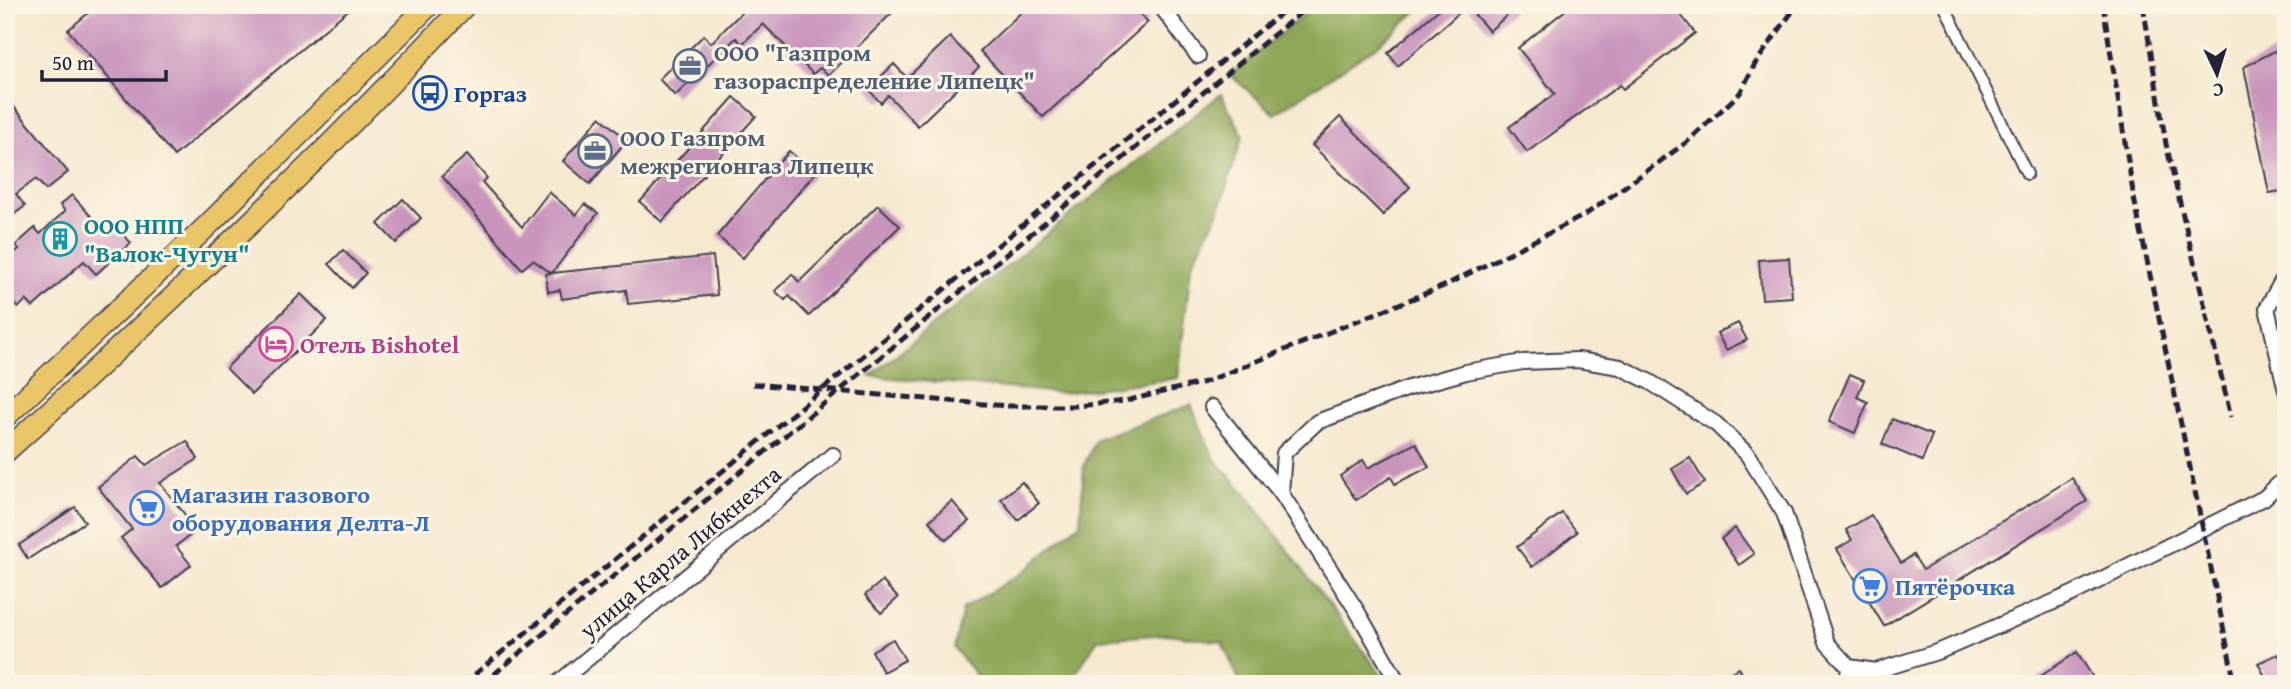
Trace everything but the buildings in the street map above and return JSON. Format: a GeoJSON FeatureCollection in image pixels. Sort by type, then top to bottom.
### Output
{"type":"FeatureCollection","features":[{"type":"Feature","properties":{"kind":"main road"},"geometry":{"type":"LineString","coordinates":[[5,417],[204,229],[429,5]]}},
{"type":"Feature","properties":{"kind":"main road"},"geometry":{"type":"LineString","coordinates":[[5,452],[220,252],[380,96],[465,5]]}},
{"type":"Feature","properties":{"kind":"street"},"geometry":{"type":"LineString","coordinates":[[1160,5],[1198,57]]}},
{"type":"Feature","properties":{"kind":"street"},"geometry":{"type":"LineString","coordinates":[[1944,5],[2027,174]]}},
{"type":"Feature","properties":{"kind":"street"},"geometry":{"type":"LineString","coordinates":[[204,229],[220,252]]}},
{"type":"Feature","properties":{"kind":"street"},"geometry":{"type":"LineString","coordinates":[[2286,274],[2267,308],[2286,391]]}},
{"type":"Feature","properties":{"kind":"street"},"geometry":{"type":"LineString","coordinates":[[117,310],[134,334]]}},
{"type":"Feature","properties":{"kind":"street"},"geometry":{"type":"LineString","coordinates":[[1281,493],[1284,453],[1317,422],[1409,388],[1523,362],[1578,360],[1620,367],[1650,382],[1716,424],[1747,454],[1784,513],[1827,643],[1849,667],[1877,671],[1940,651],[2060,600],[2264,498],[2286,477]]}},
{"type":"Feature","properties":{"kind":"street"},"geometry":{"type":"LineString","coordinates":[[1212,407],[1281,493],[1357,611],[1399,684]]}},
{"type":"Feature","properties":{"kind":"street","name":"улица Карла Либкнехта"},"geometry":{"type":"LineString","coordinates":[[557,684],[833,455]]}},
{"type":"Feature","properties":{"kind":"street"},"geometry":{"type":"LineString","coordinates":[[1847,684],[1849,667]]}},
{"type":"Feature","properties":{"kind":"green space"},"geometry":{"type":"Polygon","coordinates":[[[1316,5],[1424,5],[1378,45],[1275,114],[1230,75],[1316,5]]]}},
{"type":"Feature","properties":{"kind":"green space"},"geometry":{"type":"Polygon","coordinates":[[[1221,94],[1243,135],[1218,213],[1191,266],[1178,378],[1062,393],[870,376],[1221,94]]]}},
{"type":"Feature","properties":{"kind":"green space"},"geometry":{"type":"Polygon","coordinates":[[[1191,405],[1214,458],[1249,498],[1388,684],[1241,684],[1222,642],[1169,634],[1098,639],[1069,684],[983,684],[954,648],[963,609],[1023,572],[1080,523],[1084,466],[1096,439],[1191,405]]]}},
{"type":"Feature","properties":{"kind":"railway"},"geometry":{"type":"LineString","coordinates":[[463,684],[1291,5]]}},
{"type":"Feature","properties":{"kind":"railway"},"geometry":{"type":"LineString","coordinates":[[482,684],[1310,5]]}},
{"type":"Feature","properties":{"kind":"railway"},"geometry":{"type":"LineString","coordinates":[[753,384],[1007,406],[1077,406],[1125,401],[1205,382],[1444,286],[1585,215],[1687,142],[1740,93],[1755,64],[1797,5]]}},
{"type":"Feature","properties":{"kind":"railway"},"geometry":{"type":"LineString","coordinates":[[2103,5],[2134,198],[2235,684]]}},
{"type":"Feature","properties":{"kind":"railway"},"geometry":{"type":"LineString","coordinates":[[2143,5],[2166,144],[2231,417]]}},
{"type":"Feature","properties":{"kind":"place","name":"ООО \"Газпром газораспределение Липецк\""},"geometry":{"type":"Point","coordinates":[690,66]}},
{"type":"Feature","properties":{"kind":"place","name":"Горгаз"},"geometry":{"type":"Point","coordinates":[430,93]}},
{"type":"Feature","properties":{"kind":"place","name":"ООО Газпром межрегионгаз Липецк"},"geometry":{"type":"Point","coordinates":[595,151]}},
{"type":"Feature","properties":{"kind":"place","name":"ООО НПП \"Валок-Чугун\""},"geometry":{"type":"Point","coordinates":[60,239]}},
{"type":"Feature","properties":{"kind":"place","name":"Отель Bishotel"},"geometry":{"type":"Point","coordinates":[276,344]}},
{"type":"Feature","properties":{"kind":"place","name":"Магазин газового оборудования Делта-Л"},"geometry":{"type":"Point","coordinates":[147,508]}},
{"type":"Feature","properties":{"kind":"place","name":"Пятёрочка"},"geometry":{"type":"Point","coordinates":[1870,586]}}]}
